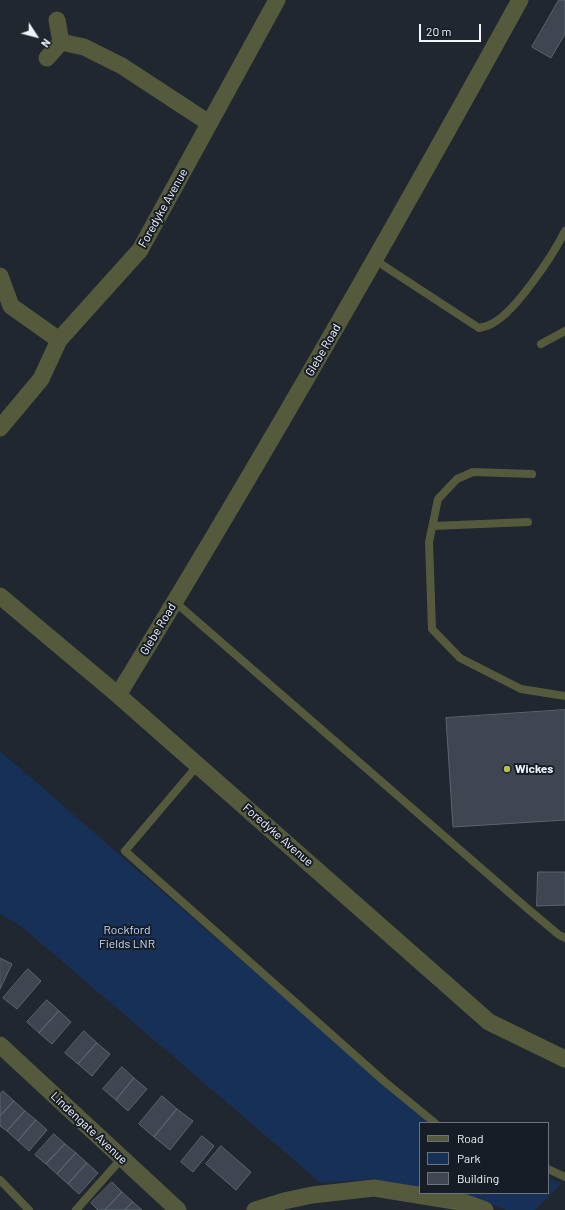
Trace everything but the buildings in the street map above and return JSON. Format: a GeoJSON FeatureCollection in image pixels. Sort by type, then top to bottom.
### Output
{"type":"FeatureCollection","features":[{"type":"Feature","properties":{"kind":"street","name":"Foredyke Avenue"},"geometry":{"type":"LineString","coordinates":[[0,428],[41,379],[59,340],[140,250],[278,0]]}},
{"type":"Feature","properties":{"kind":"street","name":"Glebe Road"},"geometry":{"type":"LineString","coordinates":[[118,695],[175,602],[375,260],[520,0]]}},
{"type":"Feature","properties":{"kind":"street"},"geometry":{"type":"LineString","coordinates":[[57,20],[61,42]]}},
{"type":"Feature","properties":{"kind":"street"},"geometry":{"type":"LineString","coordinates":[[61,42],[84,48],[122,66],[209,123]]}},
{"type":"Feature","properties":{"kind":"street"},"geometry":{"type":"LineString","coordinates":[[47,58],[61,42]]}},
{"type":"Feature","properties":{"kind":"street"},"geometry":{"type":"LineString","coordinates":[[0,276],[11,306],[59,340]]}},
{"type":"Feature","properties":{"kind":"street","name":"Foredyke Avenue"},"geometry":{"type":"LineString","coordinates":[[0,596],[118,695],[489,1022],[565,1059]]}},
{"type":"Feature","properties":{"kind":"street","name":"Lindengate Avenue"},"geometry":{"type":"LineString","coordinates":[[0,1045],[178,1210]]}},
{"type":"Feature","properties":{"kind":"street"},"geometry":{"type":"LineString","coordinates":[[255,1210],[284,1201],[312,1195],[374,1188],[466,1203],[485,1210]]}},
{"type":"Feature","properties":{"kind":"lane"},"geometry":{"type":"LineString","coordinates":[[375,260],[479,328],[494,323],[513,306],[553,254],[565,231]]}},
{"type":"Feature","properties":{"kind":"lane"},"geometry":{"type":"LineString","coordinates":[[541,344],[565,331]]}},
{"type":"Feature","properties":{"kind":"lane"},"geometry":{"type":"LineString","coordinates":[[532,474],[473,472],[457,478],[438,499],[429,542],[432,629],[460,658],[521,690],[565,696]]}},
{"type":"Feature","properties":{"kind":"lane"},"geometry":{"type":"LineString","coordinates":[[432,526],[528,522]]}},
{"type":"Feature","properties":{"kind":"lane"},"geometry":{"type":"LineString","coordinates":[[175,602],[534,914],[559,935],[565,938]]}},
{"type":"Feature","properties":{"kind":"lane"},"geometry":{"type":"LineString","coordinates":[[198,765],[125,851],[385,1082],[434,1122]]}},
{"type":"Feature","properties":{"kind":"lane"},"geometry":{"type":"LineString","coordinates":[[76,1210],[122,1158]]}},
{"type":"Feature","properties":{"kind":"lane"},"geometry":{"type":"LineString","coordinates":[[549,1170],[565,1177]]}},
{"type":"Feature","properties":{"kind":"lane"},"geometry":{"type":"LineString","coordinates":[[0,1180],[29,1210]]}},
{"type":"Feature","properties":{"kind":"green space","name":"Rockford Fields LNR"},"geometry":{"type":"Polygon","coordinates":[[[0,751],[428,1122],[419,1122],[419,1188],[374,1179],[321,1183],[21,926],[0,914],[0,751]]]}},
{"type":"Feature","properties":{"kind":"green space"},"geometry":{"type":"Polygon","coordinates":[[[549,1178],[562,1183],[535,1210],[506,1210],[477,1199],[451,1194],[549,1194],[549,1178]]]}},
{"type":"Feature","properties":{"kind":"place","name":"Wickes"},"geometry":{"type":"Point","coordinates":[507,769]}}]}
